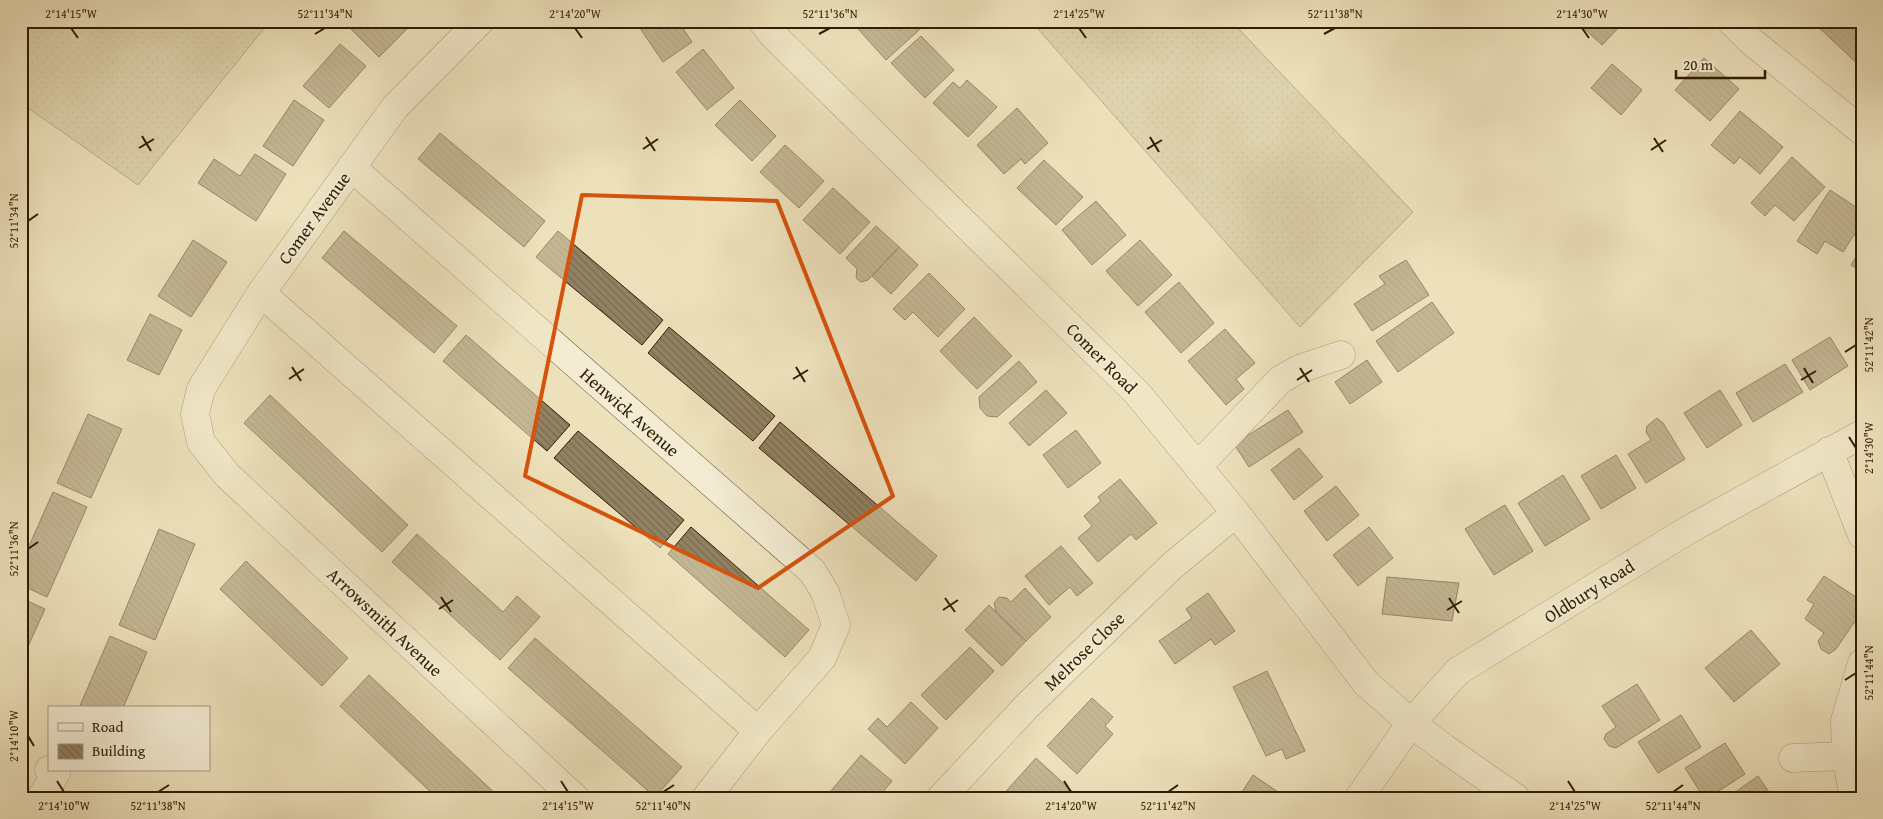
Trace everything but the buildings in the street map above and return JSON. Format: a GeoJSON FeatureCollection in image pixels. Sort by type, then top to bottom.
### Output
{"type":"FeatureCollection","features":[{"type":"Feature","properties":{"kind":"street","name":"Comer Avenue"},"geometry":{"type":"LineString","coordinates":[[201,442],[195,414],[201,389],[261,293],[395,107],[480,21]]}},
{"type":"Feature","properties":{"kind":"street","name":"Comer Road"},"geometry":{"type":"LineString","coordinates":[[762,21],[772,34],[1137,392],[1236,513],[1366,683],[1410,723],[1516,798]]}},
{"type":"Feature","properties":{"kind":"street"},"geometry":{"type":"LineString","coordinates":[[1731,21],[1756,31],[1862,131]]}},
{"type":"Feature","properties":{"kind":"street","name":"Henwick Avenue"},"geometry":{"type":"LineString","coordinates":[[351,167],[812,571],[825,592],[836,624],[822,658],[758,731]]}},
{"type":"Feature","properties":{"kind":"street"},"geometry":{"type":"LineString","coordinates":[[261,293],[758,731],[706,798]]}},
{"type":"Feature","properties":{"kind":"street"},"geometry":{"type":"LineString","coordinates":[[1198,466],[1280,380],[1298,369],[1341,355]]}},
{"type":"Feature","properties":{"kind":"street","name":"Oldbury Road"},"geometry":{"type":"LineString","coordinates":[[1359,798],[1410,723],[1458,671],[1688,530],[1862,434]]}},
{"type":"Feature","properties":{"kind":"street","name":"Arrowsmith Avenue"},"geometry":{"type":"LineString","coordinates":[[201,442],[227,475],[575,798]]}},
{"type":"Feature","properties":{"kind":"street"},"geometry":{"type":"LineString","coordinates":[[1829,451],[1862,535]]}},
{"type":"Feature","properties":{"kind":"street","name":"Melrose Close"},"geometry":{"type":"LineString","coordinates":[[940,798],[1054,679],[1172,566],[1236,513]]}},
{"type":"Feature","properties":{"kind":"street"},"geometry":{"type":"LineString","coordinates":[[1854,798],[1846,756],[1845,721],[1862,662]]}},
{"type":"Feature","properties":{"kind":"street"},"geometry":{"type":"LineString","coordinates":[[1794,758],[1846,756]]}},
{"type":"Feature","properties":{"kind":"street"},"geometry":{"type":"LineString","coordinates":[[42,798],[56,772]]}},
{"type":"Feature","properties":{"kind":"highlighted area"},"geometry":{"type":"Polygon","coordinates":[[[582,195],[777,201],[893,496],[758,588],[525,476],[582,195]]]}},
{"type":"Feature","properties":{"kind":"shaded area"},"geometry":{"type":"Polygon","coordinates":[[[32,21],[270,21],[138,185],[21,103],[21,32],[32,21]]]}},
{"type":"Feature","properties":{"kind":"shaded area"},"geometry":{"type":"Polygon","coordinates":[[[1031,21],[1231,21],[1413,212],[1300,327],[1031,21]]]}}]}
